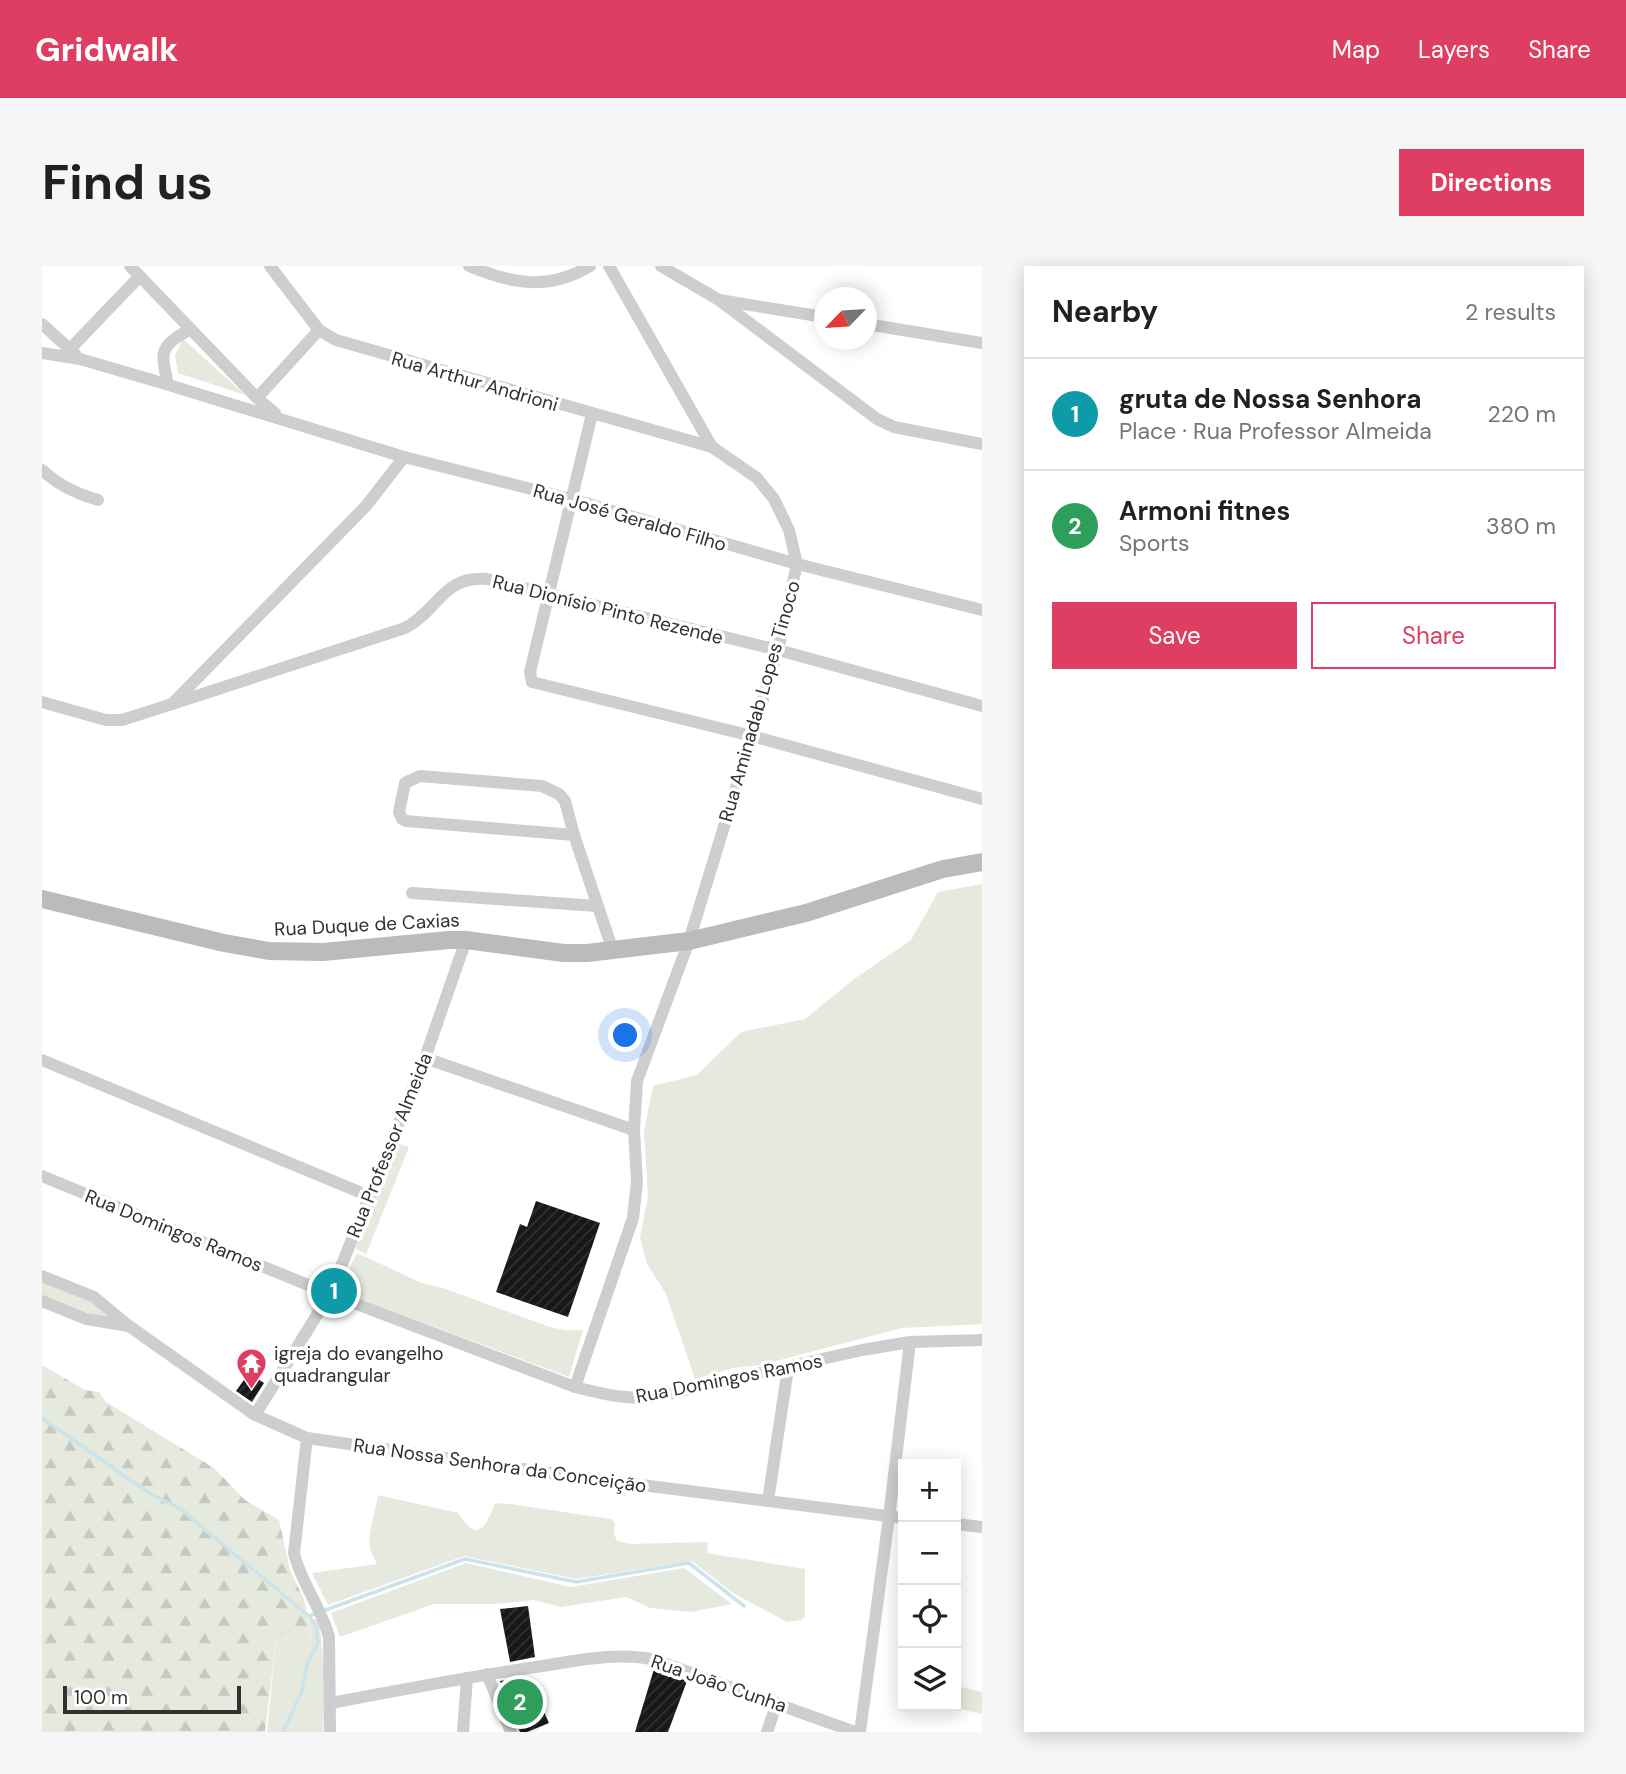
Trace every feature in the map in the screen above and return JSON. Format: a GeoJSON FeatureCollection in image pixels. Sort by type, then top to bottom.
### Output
{"type":"FeatureCollection","features":[{"type":"Feature","properties":{"kind":"street"},"geometry":{"type":"LineString","coordinates":[[130,266],[257,398],[280,417]]}},
{"type":"Feature","properties":{"kind":"street","name":"Rua Arthur Andrioni"},"geometry":{"type":"LineString","coordinates":[[270,266],[319,330],[327,336],[357,347],[712,447]]}},
{"type":"Feature","properties":{"kind":"street"},"geometry":{"type":"LineString","coordinates":[[469,266],[511,281],[536,283],[559,280],[590,266]]}},
{"type":"Feature","properties":{"kind":"street","name":"Rua Aminadab Lopes Tinoco"},"geometry":{"type":"LineString","coordinates":[[575,1387],[633,1218],[637,1182],[634,1130],[637,1081],[689,941],[778,650],[797,564],[789,530],[774,499],[757,478],[712,447],[608,266]]}},
{"type":"Feature","properties":{"kind":"street"},"geometry":{"type":"LineString","coordinates":[[661,266],[719,300],[877,419],[894,427],[982,444]]}},
{"type":"Feature","properties":{"kind":"street"},"geometry":{"type":"LineString","coordinates":[[42,324],[75,354],[140,276]]}},
{"type":"Feature","properties":{"kind":"street"},"geometry":{"type":"LineString","coordinates":[[719,300],[814,315]]}},
{"type":"Feature","properties":{"kind":"street"},"geometry":{"type":"LineString","coordinates":[[877,326],[982,343]]}},
{"type":"Feature","properties":{"kind":"street"},"geometry":{"type":"LineString","coordinates":[[168,384],[163,362],[164,348],[190,329]]}},
{"type":"Feature","properties":{"kind":"street"},"geometry":{"type":"LineString","coordinates":[[257,398],[319,330]]}},
{"type":"Feature","properties":{"kind":"street","name":"Rua José Geraldo Filho"},"geometry":{"type":"LineString","coordinates":[[42,352],[75,354],[404,457],[570,499],[797,564],[982,610]]}},
{"type":"Feature","properties":{"kind":"street"},"geometry":{"type":"LineString","coordinates":[[592,414],[530,672],[530,677],[536,684],[752,736],[982,799]]}},
{"type":"Feature","properties":{"kind":"street"},"geometry":{"type":"LineString","coordinates":[[172,704],[366,506],[404,457]]}},
{"type":"Feature","properties":{"kind":"street"},"geometry":{"type":"LineString","coordinates":[[42,470],[51,479],[77,494],[97,499]]}},
{"type":"Feature","properties":{"kind":"street","name":"Rua Dionísio Pinto Rezende"},"geometry":{"type":"LineString","coordinates":[[42,702],[106,720],[139,717],[405,628],[425,614],[458,582],[471,578],[487,579],[778,650],[982,706]]}},
{"type":"Feature","properties":{"kind":"street"},"geometry":{"type":"LineString","coordinates":[[574,835],[406,821],[399,812],[405,783],[420,776],[552,789],[565,801],[613,951]]}},
{"type":"Feature","properties":{"kind":"street","name":"Rua Duque de Caxias"},"geometry":{"type":"LineString","coordinates":[[42,899],[269,951],[323,951],[466,940],[564,953],[613,951],[689,941],[806,913],[943,869],[982,862]]}},
{"type":"Feature","properties":{"kind":"street"},"geometry":{"type":"LineString","coordinates":[[412,893],[597,905]]}},
{"type":"Feature","properties":{"kind":"street","name":"Rua Professor Almeida"},"geometry":{"type":"LineString","coordinates":[[255,1415],[330,1294],[425,1058],[466,940]]}},
{"type":"Feature","properties":{"kind":"street"},"geometry":{"type":"LineString","coordinates":[[425,1058],[634,1130]]}},
{"type":"Feature","properties":{"kind":"street"},"geometry":{"type":"LineString","coordinates":[[42,1060],[369,1196]]}},
{"type":"Feature","properties":{"kind":"street","name":"Rua Domingos Ramos"},"geometry":{"type":"LineString","coordinates":[[42,1176],[330,1294],[575,1387],[612,1397],[655,1397],[862,1350],[910,1342],[982,1340]]}},
{"type":"Feature","properties":{"kind":"street","name":"Rua Nossa Senhora da Conceição"},"geometry":{"type":"LineString","coordinates":[[42,1276],[94,1297],[129,1326],[255,1415],[307,1438],[578,1477],[898,1518]]}},
{"type":"Feature","properties":{"kind":"street","name":"Rua Nossa Senhora da Conceição"},"geometry":{"type":"LineString","coordinates":[[42,1301],[86,1319],[129,1326]]}},
{"type":"Feature","properties":{"kind":"street"},"geometry":{"type":"LineString","coordinates":[[860,1732],[890,1517],[910,1342]]}},
{"type":"Feature","properties":{"kind":"street"},"geometry":{"type":"LineString","coordinates":[[768,1501],[788,1368]]}},
{"type":"Feature","properties":{"kind":"street"},"geometry":{"type":"LineString","coordinates":[[307,1438],[294,1553],[298,1570],[325,1623],[329,1637],[330,1732]]}},
{"type":"Feature","properties":{"kind":"street"},"geometry":{"type":"LineString","coordinates":[[961,1525],[982,1527]]}},
{"type":"Feature","properties":{"kind":"street","name":"Rua João Cunha"},"geometry":{"type":"LineString","coordinates":[[331,1703],[487,1674],[594,1658],[632,1656],[652,1659],[855,1732]]}},
{"type":"Feature","properties":{"kind":"street"},"geometry":{"type":"LineString","coordinates":[[487,1674],[511,1732]]}},
{"type":"Feature","properties":{"kind":"street"},"geometry":{"type":"LineString","coordinates":[[463,1732],[467,1678]]}},
{"type":"Feature","properties":{"kind":"street"},"geometry":{"type":"LineString","coordinates":[[767,1732],[777,1703]]}},
{"type":"Feature","properties":{"kind":"green space"},"geometry":{"type":"Polygon","coordinates":[[[183,339],[245,395],[178,373],[175,355],[183,339]]]}},
{"type":"Feature","properties":{"kind":"green space"},"geometry":{"type":"Polygon","coordinates":[[[982,884],[982,1324],[902,1328],[761,1365],[733,1368],[695,1379],[666,1294],[647,1264],[640,1238],[648,1196],[644,1131],[653,1086],[697,1075],[741,1032],[805,1019],[854,979],[911,940],[938,892],[982,884]]]}},
{"type":"Feature","properties":{"kind":"green space"},"geometry":{"type":"Polygon","coordinates":[[[394,1143],[409,1147],[366,1254],[356,1249],[394,1143]]]}},
{"type":"Feature","properties":{"kind":"green space"},"geometry":{"type":"Polygon","coordinates":[[[357,1253],[422,1283],[550,1327],[583,1330],[569,1377],[338,1291],[357,1253]]]}},
{"type":"Feature","properties":{"kind":"green space"},"geometry":{"type":"Polygon","coordinates":[[[42,1282],[102,1307],[119,1323],[42,1298],[42,1282]]]}},
{"type":"Feature","properties":{"kind":"green space"},"geometry":{"type":"Polygon","coordinates":[[[42,1365],[85,1390],[99,1392],[106,1402],[214,1468],[245,1500],[279,1520],[290,1570],[304,1599],[312,1642],[290,1639],[277,1633],[265,1732],[42,1732],[42,1365]]]}},
{"type":"Feature","properties":{"kind":"green space"},"geometry":{"type":"Polygon","coordinates":[[[378,1495],[458,1513],[476,1530],[488,1520],[495,1503],[510,1504],[611,1519],[615,1523],[614,1534],[617,1541],[631,1544],[708,1542],[707,1553],[805,1569],[805,1616],[801,1620],[787,1622],[733,1593],[692,1561],[576,1579],[464,1556],[328,1605],[312,1573],[377,1564],[369,1542],[378,1495]]]}},
{"type":"Feature","properties":{"kind":"green space"},"geometry":{"type":"Polygon","coordinates":[[[466,1563],[571,1587],[684,1568],[732,1604],[691,1612],[650,1608],[626,1597],[561,1607],[534,1600],[496,1604],[434,1604],[340,1637],[331,1613],[466,1563]]]}},
{"type":"Feature","properties":{"kind":"green space"},"geometry":{"type":"Polygon","coordinates":[[[308,1618],[319,1620],[325,1678],[323,1732],[267,1732],[277,1632],[290,1639],[312,1642],[308,1618]]]}},
{"type":"Feature","properties":{"kind":"green space"},"geometry":{"type":"Polygon","coordinates":[[[961,1687],[982,1692],[982,1714],[961,1709],[961,1687]]]}},
{"type":"Feature","properties":{"kind":"building"},"geometry":{"type":"Polygon","coordinates":[[[536,1201],[600,1223],[568,1317],[496,1292],[520,1224],[527,1227],[536,1201]]]}},
{"type":"Feature","properties":{"kind":"building"},"geometry":{"type":"Polygon","coordinates":[[[249,1373],[264,1383],[252,1402],[236,1391],[249,1373]]]}},
{"type":"Feature","properties":{"kind":"building"},"geometry":{"type":"Polygon","coordinates":[[[528,1606],[535,1657],[510,1662],[500,1609],[528,1606]]]}},
{"type":"Feature","properties":{"kind":"building"},"geometry":{"type":"Polygon","coordinates":[[[654,1669],[687,1681],[668,1732],[635,1732],[654,1669]]]}},
{"type":"Feature","properties":{"kind":"building"},"geometry":{"type":"Polygon","coordinates":[[[528,1677],[549,1723],[520,1732],[500,1681],[528,1677]]]}},
{"type":"Feature","properties":{"kind":"waterway"},"geometry":{"type":"LineString","coordinates":[[42,1418],[149,1493],[179,1508],[309,1616],[465,1559],[576,1582],[689,1563],[744,1606]]}},
{"type":"Feature","properties":{"kind":"waterway"},"geometry":{"type":"LineString","coordinates":[[283,1732],[302,1691],[307,1664],[318,1643],[316,1626],[309,1616]]}},
{"type":"Feature","properties":{"kind":"place","name":"gruta de Nossa Senhora"},"geometry":{"type":"Point","coordinates":[334,1291]}},
{"type":"Feature","properties":{"kind":"place","name":"igreja do evangelho quadrangular"},"geometry":{"type":"Point","coordinates":[251,1391]}},
{"type":"Feature","properties":{"kind":"place","name":"Armoni fitnes"},"geometry":{"type":"Point","coordinates":[520,1702]}}]}
